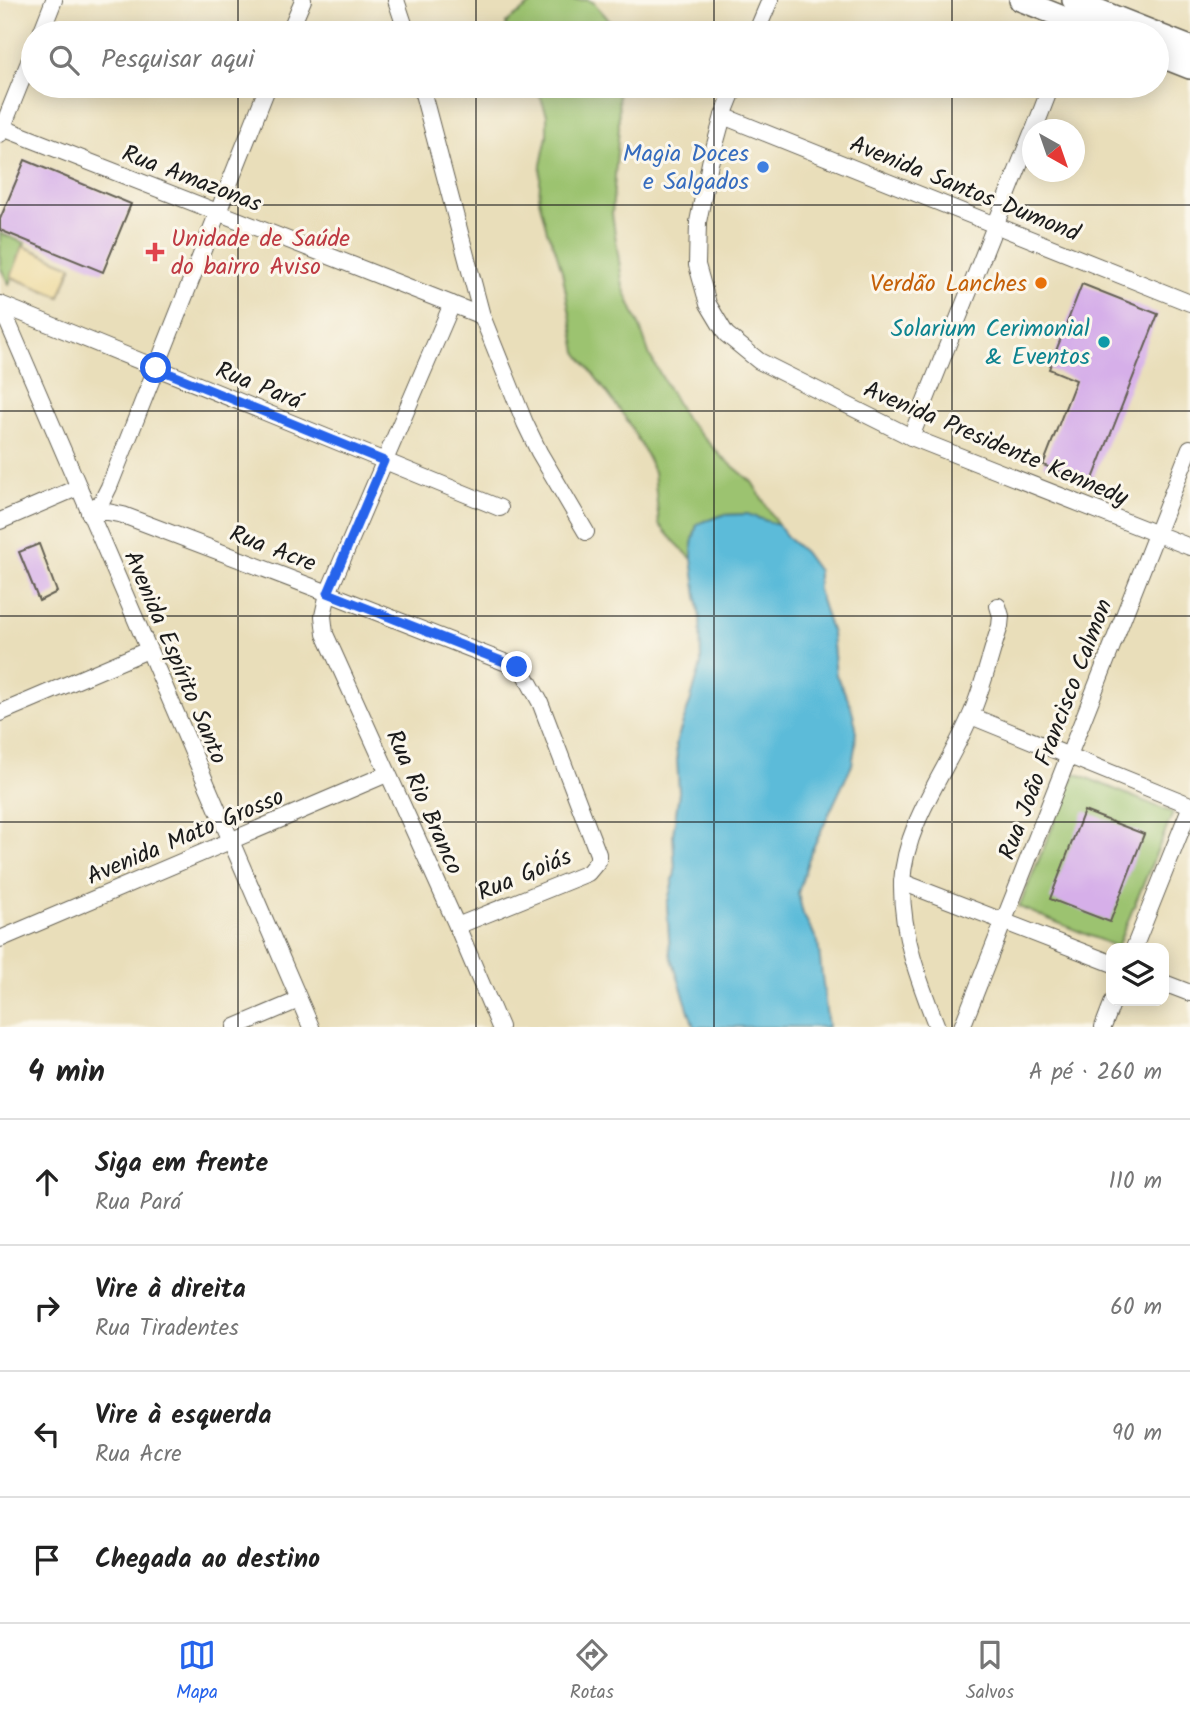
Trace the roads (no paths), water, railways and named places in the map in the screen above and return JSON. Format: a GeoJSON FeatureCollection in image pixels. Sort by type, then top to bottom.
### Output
{"type":"FeatureCollection","features":[{"type":"Feature","properties":{"kind":"street"},"geometry":{"type":"LineString","coordinates":[[46,21],[54,0]]}},
{"type":"Feature","properties":{"kind":"street"},"geometry":{"type":"LineString","coordinates":[[294,21],[303,0]]}},
{"type":"Feature","properties":{"kind":"street"},"geometry":{"type":"LineString","coordinates":[[762,21],[770,0]]}},
{"type":"Feature","properties":{"kind":"street"},"geometry":{"type":"LineString","coordinates":[[1020,0],[1111,21]]}},
{"type":"Feature","properties":{"kind":"street"},"geometry":{"type":"LineString","coordinates":[[1169,38],[1190,47]]}},
{"type":"Feature","properties":{"kind":"street"},"geometry":{"type":"LineString","coordinates":[[1169,60],[1190,68]]}},
{"type":"Feature","properties":{"kind":"street"},"geometry":{"type":"LineString","coordinates":[[1,131],[21,82]]}},
{"type":"Feature","properties":{"kind":"street"},"geometry":{"type":"LineString","coordinates":[[89,512],[102,501],[109,486],[263,98]]}},
{"type":"Feature","properties":{"kind":"street"},"geometry":{"type":"LineString","coordinates":[[424,98],[482,316],[525,423],[586,532]]}},
{"type":"Feature","properties":{"kind":"street","name":"Avenida Presidente Kennedy"},"geometry":{"type":"LineString","coordinates":[[730,98],[710,163],[698,222],[697,265],[708,304],[726,334],[759,361],[911,437],[1190,547]]}},
{"type":"Feature","properties":{"kind":"street"},"geometry":{"type":"LineString","coordinates":[[1038,119],[1046,98]]}},
{"type":"Feature","properties":{"kind":"street","name":"Avenida Santos Dumond"},"geometry":{"type":"LineString","coordinates":[[723,116],[1190,303]]}},
{"type":"Feature","properties":{"kind":"street","name":"Rua Amazonas"},"geometry":{"type":"LineString","coordinates":[[1,131],[218,212],[482,316]]}},
{"type":"Feature","properties":{"kind":"street"},"geometry":{"type":"LineString","coordinates":[[911,437],[1022,159]]}},
{"type":"Feature","properties":{"kind":"street","name":"Rua Pará"},"geometry":{"type":"LineString","coordinates":[[0,304],[500,508]]}},
{"type":"Feature","properties":{"kind":"street","name":"Avenida Espírito Santo"},"geometry":{"type":"LineString","coordinates":[[0,304],[311,1027]]}},
{"type":"Feature","properties":{"kind":"street","name":"Rua Rio Branco"},"geometry":{"type":"LineString","coordinates":[[452,304],[328,593],[323,616],[325,634],[500,1027]]}},
{"type":"Feature","properties":{"kind":"street","name":"Rua João Francisco Calmon"},"geometry":{"type":"LineString","coordinates":[[962,1027],[1190,448]]}},
{"type":"Feature","properties":{"kind":"street"},"geometry":{"type":"LineString","coordinates":[[0,521],[79,487]]}},
{"type":"Feature","properties":{"kind":"street","name":"Rua Acre"},"geometry":{"type":"LineString","coordinates":[[89,512],[108,512],[123,516],[517,667],[524,673],[540,702],[598,854]]}},
{"type":"Feature","properties":{"kind":"street"},"geometry":{"type":"LineString","coordinates":[[937,1027],[915,968],[904,922],[902,882],[908,846],[924,808],[971,716],[1000,626],[998,606]]}},
{"type":"Feature","properties":{"kind":"street"},"geometry":{"type":"LineString","coordinates":[[0,713],[148,650]]}},
{"type":"Feature","properties":{"kind":"street"},"geometry":{"type":"LineString","coordinates":[[971,716],[1190,807],[1136,943]]}},
{"type":"Feature","properties":{"kind":"street","name":"Avenida Mato Grosso"},"geometry":{"type":"LineString","coordinates":[[0,939],[387,774]]}},
{"type":"Feature","properties":{"kind":"street","name":"Rua Goiás"},"geometry":{"type":"LineString","coordinates":[[457,926],[588,873],[598,861],[598,854]]}},
{"type":"Feature","properties":{"kind":"street"},"geometry":{"type":"LineString","coordinates":[[902,882],[1106,961]]}},
{"type":"Feature","properties":{"kind":"street"},"geometry":{"type":"LineString","coordinates":[[1169,985],[1190,993]]}},
{"type":"Feature","properties":{"kind":"street"},"geometry":{"type":"LineString","coordinates":[[235,1027],[299,1000]]}},
{"type":"Feature","properties":{"kind":"street"},"geometry":{"type":"LineString","coordinates":[[1103,1027],[1111,1006]]}},
{"type":"Feature","properties":{"kind":"water"},"geometry":{"type":"Polygon","coordinates":[[[747,514],[778,525],[818,571],[818,590],[832,634],[836,675],[850,703],[856,726],[852,765],[811,852],[798,893],[803,914],[818,942],[828,1027],[694,1027],[670,953],[667,905],[675,872],[673,834],[679,792],[676,743],[701,664],[700,619],[692,544],[697,524],[723,515],[747,514]]]}},
{"type":"Feature","properties":{"kind":"place","name":"Magia Doces e Salgados"},"geometry":{"type":"Point","coordinates":[763,167]}},
{"type":"Feature","properties":{"kind":"place","name":"Unidade de Saúde do bairro Aviso"},"geometry":{"type":"Point","coordinates":[155,252]}},
{"type":"Feature","properties":{"kind":"place","name":"Verdão Lanches"},"geometry":{"type":"Point","coordinates":[1041,283]}},
{"type":"Feature","properties":{"kind":"place","name":"Solarium Cerimonial & Eventos"},"geometry":{"type":"Point","coordinates":[1104,342]}}]}
